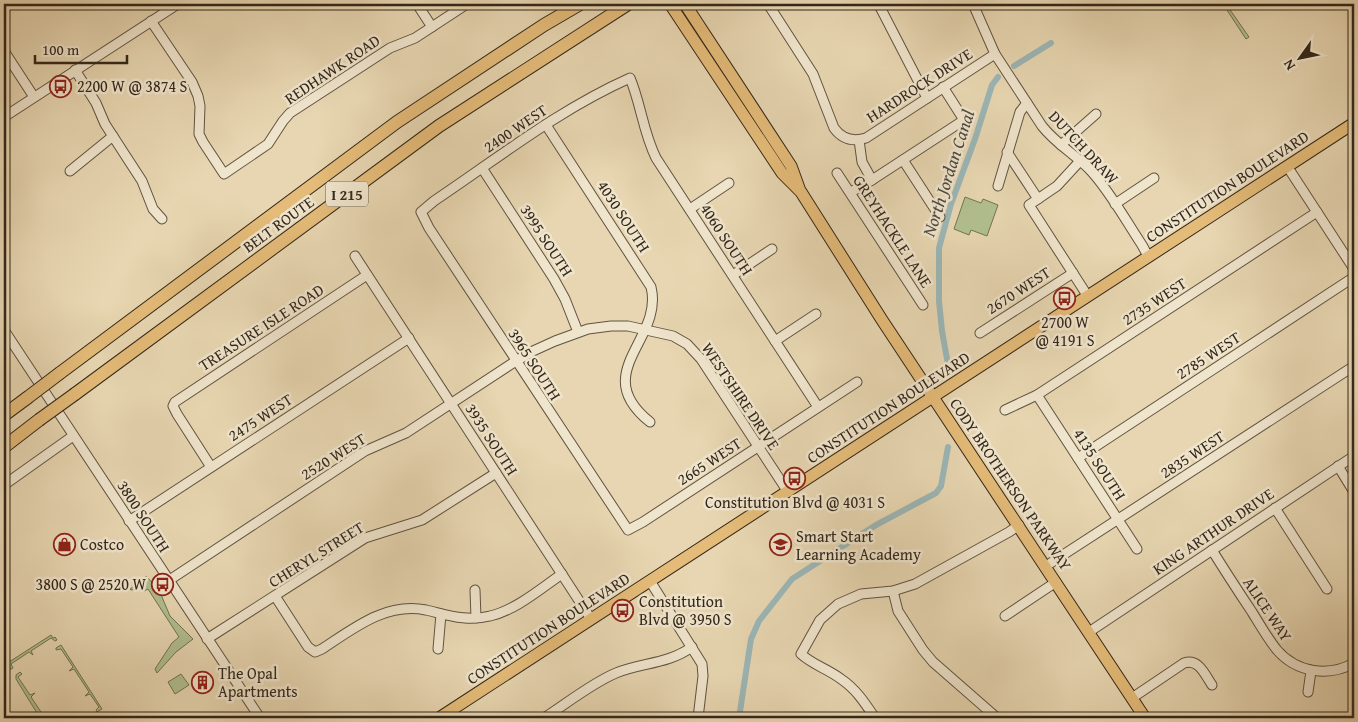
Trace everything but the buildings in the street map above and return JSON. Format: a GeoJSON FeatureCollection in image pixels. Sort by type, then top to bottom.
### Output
{"type":"FeatureCollection","features":[{"type":"Feature","properties":{"kind":"highway","name":"BELT ROUTE"},"geometry":{"type":"LineString","coordinates":[[4,415],[397,122],[544,25],[580,4]]}},
{"type":"Feature","properties":{"kind":"highway","name":"BELT ROUTE"},"geometry":{"type":"LineString","coordinates":[[4,447],[439,126],[628,4]]}},
{"type":"Feature","properties":{"kind":"main road","name":"CODY BROTHERSON PARKWAY"},"geometry":{"type":"LineString","coordinates":[[685,4],[791,166],[801,192],[1145,718]]}},
{"type":"Feature","properties":{"kind":"main road","name":"CODY BROTHERSON PARKWAY"},"geometry":{"type":"LineString","coordinates":[[672,6],[782,174],[801,192]]}},
{"type":"Feature","properties":{"kind":"main road","name":"CONSTITUTION BOULEVARD"},"geometry":{"type":"LineString","coordinates":[[439,718],[934,398],[1087,295],[1354,123]]}},
{"type":"Feature","properties":{"kind":"street"},"geometry":{"type":"LineString","coordinates":[[4,117],[178,4]]}},
{"type":"Feature","properties":{"kind":"street"},"geometry":{"type":"LineString","coordinates":[[417,4],[432,27]]}},
{"type":"Feature","properties":{"kind":"street","name":"REDHAWK ROAD"},"geometry":{"type":"LineString","coordinates":[[151,21],[192,82],[200,106],[199,134],[202,142],[224,174],[268,144],[290,113],[390,48],[415,38],[467,4]]}},
{"type":"Feature","properties":{"kind":"street","name":"HARDROCK DRIVE"},"geometry":{"type":"LineString","coordinates":[[768,4],[812,74],[834,128],[844,137],[859,140],[866,138],[996,54]]}},
{"type":"Feature","properties":{"kind":"street","name":"DUTCH DRAW"},"geometry":{"type":"LineString","coordinates":[[972,4],[996,54],[1042,126],[1100,181],[1148,256]]}},
{"type":"Feature","properties":{"kind":"street"},"geometry":{"type":"LineString","coordinates":[[880,7],[927,98]]}},
{"type":"Feature","properties":{"kind":"street"},"geometry":{"type":"LineString","coordinates":[[4,51],[34,97]]}},
{"type":"Feature","properties":{"kind":"street"},"geometry":{"type":"LineString","coordinates":[[75,70],[96,102],[105,124],[142,181],[154,209],[162,219]]}},
{"type":"Feature","properties":{"kind":"street","name":"2400 WEST"},"geometry":{"type":"LineString","coordinates":[[421,212],[434,201],[546,125],[612,86],[630,78]]}},
{"type":"Feature","properties":{"kind":"street","name":"4060 SOUTH"},"geometry":{"type":"LineString","coordinates":[[630,78],[637,94],[649,145],[656,158],[818,407]]}},
{"type":"Feature","properties":{"kind":"street"},"geometry":{"type":"LineString","coordinates":[[850,192],[872,180],[964,120],[944,87]]}},
{"type":"Feature","properties":{"kind":"street"},"geometry":{"type":"LineString","coordinates":[[998,186],[1020,112],[1027,103]]}},
{"type":"Feature","properties":{"kind":"street"},"geometry":{"type":"LineString","coordinates":[[1061,145],[1096,114]]}},
{"type":"Feature","properties":{"kind":"street","name":"4030 SOUTH"},"geometry":{"type":"LineString","coordinates":[[546,125],[652,287],[653,306],[627,369],[624,381],[626,392],[631,402],[640,414],[650,422]]}},
{"type":"Feature","properties":{"kind":"street"},"geometry":{"type":"LineString","coordinates":[[70,170],[113,136]]}},
{"type":"Feature","properties":{"kind":"street","name":"HARDROCK DRIVE"},"geometry":{"type":"LineString","coordinates":[[859,140],[862,162],[872,180]]}},
{"type":"Feature","properties":{"kind":"street"},"geometry":{"type":"LineString","coordinates":[[1007,152],[1038,199]]}},
{"type":"Feature","properties":{"kind":"street"},"geometry":{"type":"LineString","coordinates":[[903,160],[940,217]]}},
{"type":"Feature","properties":{"kind":"street"},"geometry":{"type":"LineString","coordinates":[[1080,161],[1063,181],[1029,205],[1087,295]]}},
{"type":"Feature","properties":{"kind":"street"},"geometry":{"type":"LineString","coordinates":[[1287,166],[1354,269]]}},
{"type":"Feature","properties":{"kind":"street","name":"3995 SOUTH"},"geometry":{"type":"LineString","coordinates":[[482,168],[560,288],[578,332]]}},
{"type":"Feature","properties":{"kind":"street","name":"GREYHACKLE LANE"},"geometry":{"type":"LineString","coordinates":[[837,173],[924,305]]}},
{"type":"Feature","properties":{"kind":"street"},"geometry":{"type":"LineString","coordinates":[[1115,204],[1154,178]]}},
{"type":"Feature","properties":{"kind":"street"},"geometry":{"type":"LineString","coordinates":[[690,209],[729,183]]}},
{"type":"Feature","properties":{"kind":"street","name":"3965 SOUTH"},"geometry":{"type":"LineString","coordinates":[[421,212],[429,228],[628,530]]}},
{"type":"Feature","properties":{"kind":"street","name":"2735 WEST"},"geometry":{"type":"LineString","coordinates":[[1005,410],[1037,395],[1317,212]]}},
{"type":"Feature","properties":{"kind":"street"},"geometry":{"type":"LineString","coordinates":[[733,275],[772,249]]}},
{"type":"Feature","properties":{"kind":"street","name":"3935 SOUTH"},"geometry":{"type":"LineString","coordinates":[[355,256],[591,619]]}},
{"type":"Feature","properties":{"kind":"street","name":"2670 WEST"},"geometry":{"type":"LineString","coordinates":[[980,334],[1072,273]]}},
{"type":"Feature","properties":{"kind":"street","name":"TREASURE ISLE ROAD"},"geometry":{"type":"LineString","coordinates":[[211,467],[173,406],[178,399],[367,275]]}},
{"type":"Feature","properties":{"kind":"street","name":"2785 WEST"},"geometry":{"type":"LineString","coordinates":[[1078,458],[1354,277]]}},
{"type":"Feature","properties":{"kind":"street"},"geometry":{"type":"LineString","coordinates":[[775,341],[816,314]]}},
{"type":"Feature","properties":{"kind":"street","name":"WESTSHIRE DRIVE"},"geometry":{"type":"LineString","coordinates":[[516,361],[544,345],[578,332],[611,326],[644,329],[673,336],[688,344],[694,351],[788,492]]}},
{"type":"Feature","properties":{"kind":"street","name":"3800 SOUTH"},"geometry":{"type":"LineString","coordinates":[[4,330],[128,521],[260,718]]}},
{"type":"Feature","properties":{"kind":"street","name":"2475 WEST"},"geometry":{"type":"LineString","coordinates":[[128,521],[408,338]]}},
{"type":"Feature","properties":{"kind":"street","name":"2520 WEST"},"geometry":{"type":"LineString","coordinates":[[168,581],[365,451],[406,433],[516,361]]}},
{"type":"Feature","properties":{"kind":"street","name":"2835 WEST"},"geometry":{"type":"LineString","coordinates":[[1046,566],[1354,366]]}},
{"type":"Feature","properties":{"kind":"street","name":"2665 WEST"},"geometry":{"type":"LineString","coordinates":[[628,530],[644,522],[857,382]]}},
{"type":"Feature","properties":{"kind":"street","name":"4135 SOUTH"},"geometry":{"type":"LineString","coordinates":[[1037,395],[1138,549]]}},
{"type":"Feature","properties":{"kind":"street"},"geometry":{"type":"LineString","coordinates":[[4,485],[73,436]]}},
{"type":"Feature","properties":{"kind":"street","name":"KING ARTHUR DRIVE"},"geometry":{"type":"LineString","coordinates":[[1088,632],[1354,456]]}},
{"type":"Feature","properties":{"kind":"street"},"geometry":{"type":"LineString","coordinates":[[1338,466],[1354,492]]}},
{"type":"Feature","properties":{"kind":"street","name":"CHERYL STREET"},"geometry":{"type":"LineString","coordinates":[[206,639],[364,538],[422,520],[496,473]]}},
{"type":"Feature","properties":{"kind":"street"},"geometry":{"type":"LineString","coordinates":[[1274,508],[1327,589]]}},
{"type":"Feature","properties":{"kind":"street"},"geometry":{"type":"LineString","coordinates":[[875,718],[862,698],[847,683],[809,662],[801,654],[820,620],[838,604],[861,594],[893,591],[923,580],[1019,525]]}},
{"type":"Feature","properties":{"kind":"street","name":"ALICE WAY"},"geometry":{"type":"LineString","coordinates":[[1212,550],[1277,650],[1292,663],[1311,670],[1334,671],[1354,663]]}},
{"type":"Feature","properties":{"kind":"street"},"geometry":{"type":"LineString","coordinates":[[275,596],[308,647],[315,652],[374,616],[400,608],[415,608],[452,617],[476,618],[504,611],[562,574]]}},
{"type":"Feature","properties":{"kind":"street"},"geometry":{"type":"LineString","coordinates":[[650,582],[701,661],[703,668],[698,718]]}},
{"type":"Feature","properties":{"kind":"street"},"geometry":{"type":"LineString","coordinates":[[1005,616],[1056,582]]}},
{"type":"Feature","properties":{"kind":"street"},"geometry":{"type":"LineString","coordinates":[[474,590],[476,618]]}},
{"type":"Feature","properties":{"kind":"street"},"geometry":{"type":"LineString","coordinates":[[893,591],[898,611],[923,650],[933,662],[997,718]]}},
{"type":"Feature","properties":{"kind":"street"},"geometry":{"type":"LineString","coordinates":[[438,649],[441,614]]}},
{"type":"Feature","properties":{"kind":"street"},"geometry":{"type":"LineString","coordinates":[[544,718],[609,676],[621,671],[672,658],[692,647]]}},
{"type":"Feature","properties":{"kind":"street"},"geometry":{"type":"LineString","coordinates":[[1132,698],[1187,662],[1197,664],[1212,685]]}},
{"type":"Feature","properties":{"kind":"street"},"geometry":{"type":"LineString","coordinates":[[1308,692],[1311,670]]}},
{"type":"Feature","properties":{"kind":"green space"},"geometry":{"type":"Polygon","coordinates":[[[1223,4],[1226,4],[1249,37],[1246,39],[1223,4]]]}},
{"type":"Feature","properties":{"kind":"green space"},"geometry":{"type":"Polygon","coordinates":[[[965,197],[981,203],[983,199],[998,205],[987,236],[971,230],[969,235],[954,229],[965,197]]]}},
{"type":"Feature","properties":{"kind":"green space"},"geometry":{"type":"Polygon","coordinates":[[[146,576],[159,590],[170,616],[193,639],[176,652],[157,673],[155,669],[172,643],[179,637],[148,589],[144,591],[140,588],[130,589],[146,576]]]}},
{"type":"Feature","properties":{"kind":"green space"},"geometry":{"type":"Polygon","coordinates":[[[51,635],[57,640],[55,641],[51,638],[31,651],[33,655],[29,652],[11,664],[13,668],[9,670],[6,664],[51,635]]]}},
{"type":"Feature","properties":{"kind":"green space"},"geometry":{"type":"Polygon","coordinates":[[[61,645],[102,709],[97,712],[96,710],[99,707],[90,694],[85,696],[89,692],[74,669],[69,671],[73,667],[61,649],[56,650],[61,645]]]}},
{"type":"Feature","properties":{"kind":"green space"},"geometry":{"type":"Polygon","coordinates":[[[20,672],[22,674],[18,677],[30,695],[35,693],[31,697],[45,718],[40,718],[16,679],[16,675],[20,672]]]}},
{"type":"Feature","properties":{"kind":"green space"},"geometry":{"type":"Polygon","coordinates":[[[181,674],[189,685],[175,694],[168,682],[181,674]]]}},
{"type":"Feature","properties":{"kind":"waterway","name":"North Jordan Canal"},"geometry":{"type":"LineString","coordinates":[[1014,66],[1051,43]]}},
{"type":"Feature","properties":{"kind":"waterway","name":"North Jordan Canal"},"geometry":{"type":"LineString","coordinates":[[949,370],[939,301],[939,248],[951,204],[975,139],[992,85],[998,77]]}},
{"type":"Feature","properties":{"kind":"waterway","name":"North Jordan Canal"},"geometry":{"type":"LineString","coordinates":[[739,718],[751,639],[759,621],[792,579],[876,525],[936,493],[941,486],[948,447]]}},
{"type":"Feature","properties":{"kind":"place","name":"2200 W @ 3874 S"},"geometry":{"type":"Point","coordinates":[61,86]}},
{"type":"Feature","properties":{"kind":"place","name":"2700 W @ 4191 S"},"geometry":{"type":"Point","coordinates":[1065,298]}},
{"type":"Feature","properties":{"kind":"place","name":"Constitution Blvd @ 4031 S"},"geometry":{"type":"Point","coordinates":[795,478]}},
{"type":"Feature","properties":{"kind":"place","name":"Costco"},"geometry":{"type":"Point","coordinates":[64,544]}},
{"type":"Feature","properties":{"kind":"place","name":"Smart Start Learning Academy"},"geometry":{"type":"Point","coordinates":[780,545]}},
{"type":"Feature","properties":{"kind":"place","name":"3800 S @ 2520 W"},"geometry":{"type":"Point","coordinates":[162,584]}},
{"type":"Feature","properties":{"kind":"place","name":"Constitution Blvd @ 3950 S"},"geometry":{"type":"Point","coordinates":[623,610]}},
{"type":"Feature","properties":{"kind":"place","name":"The Opal Apartments"},"geometry":{"type":"Point","coordinates":[202,682]}}]}
